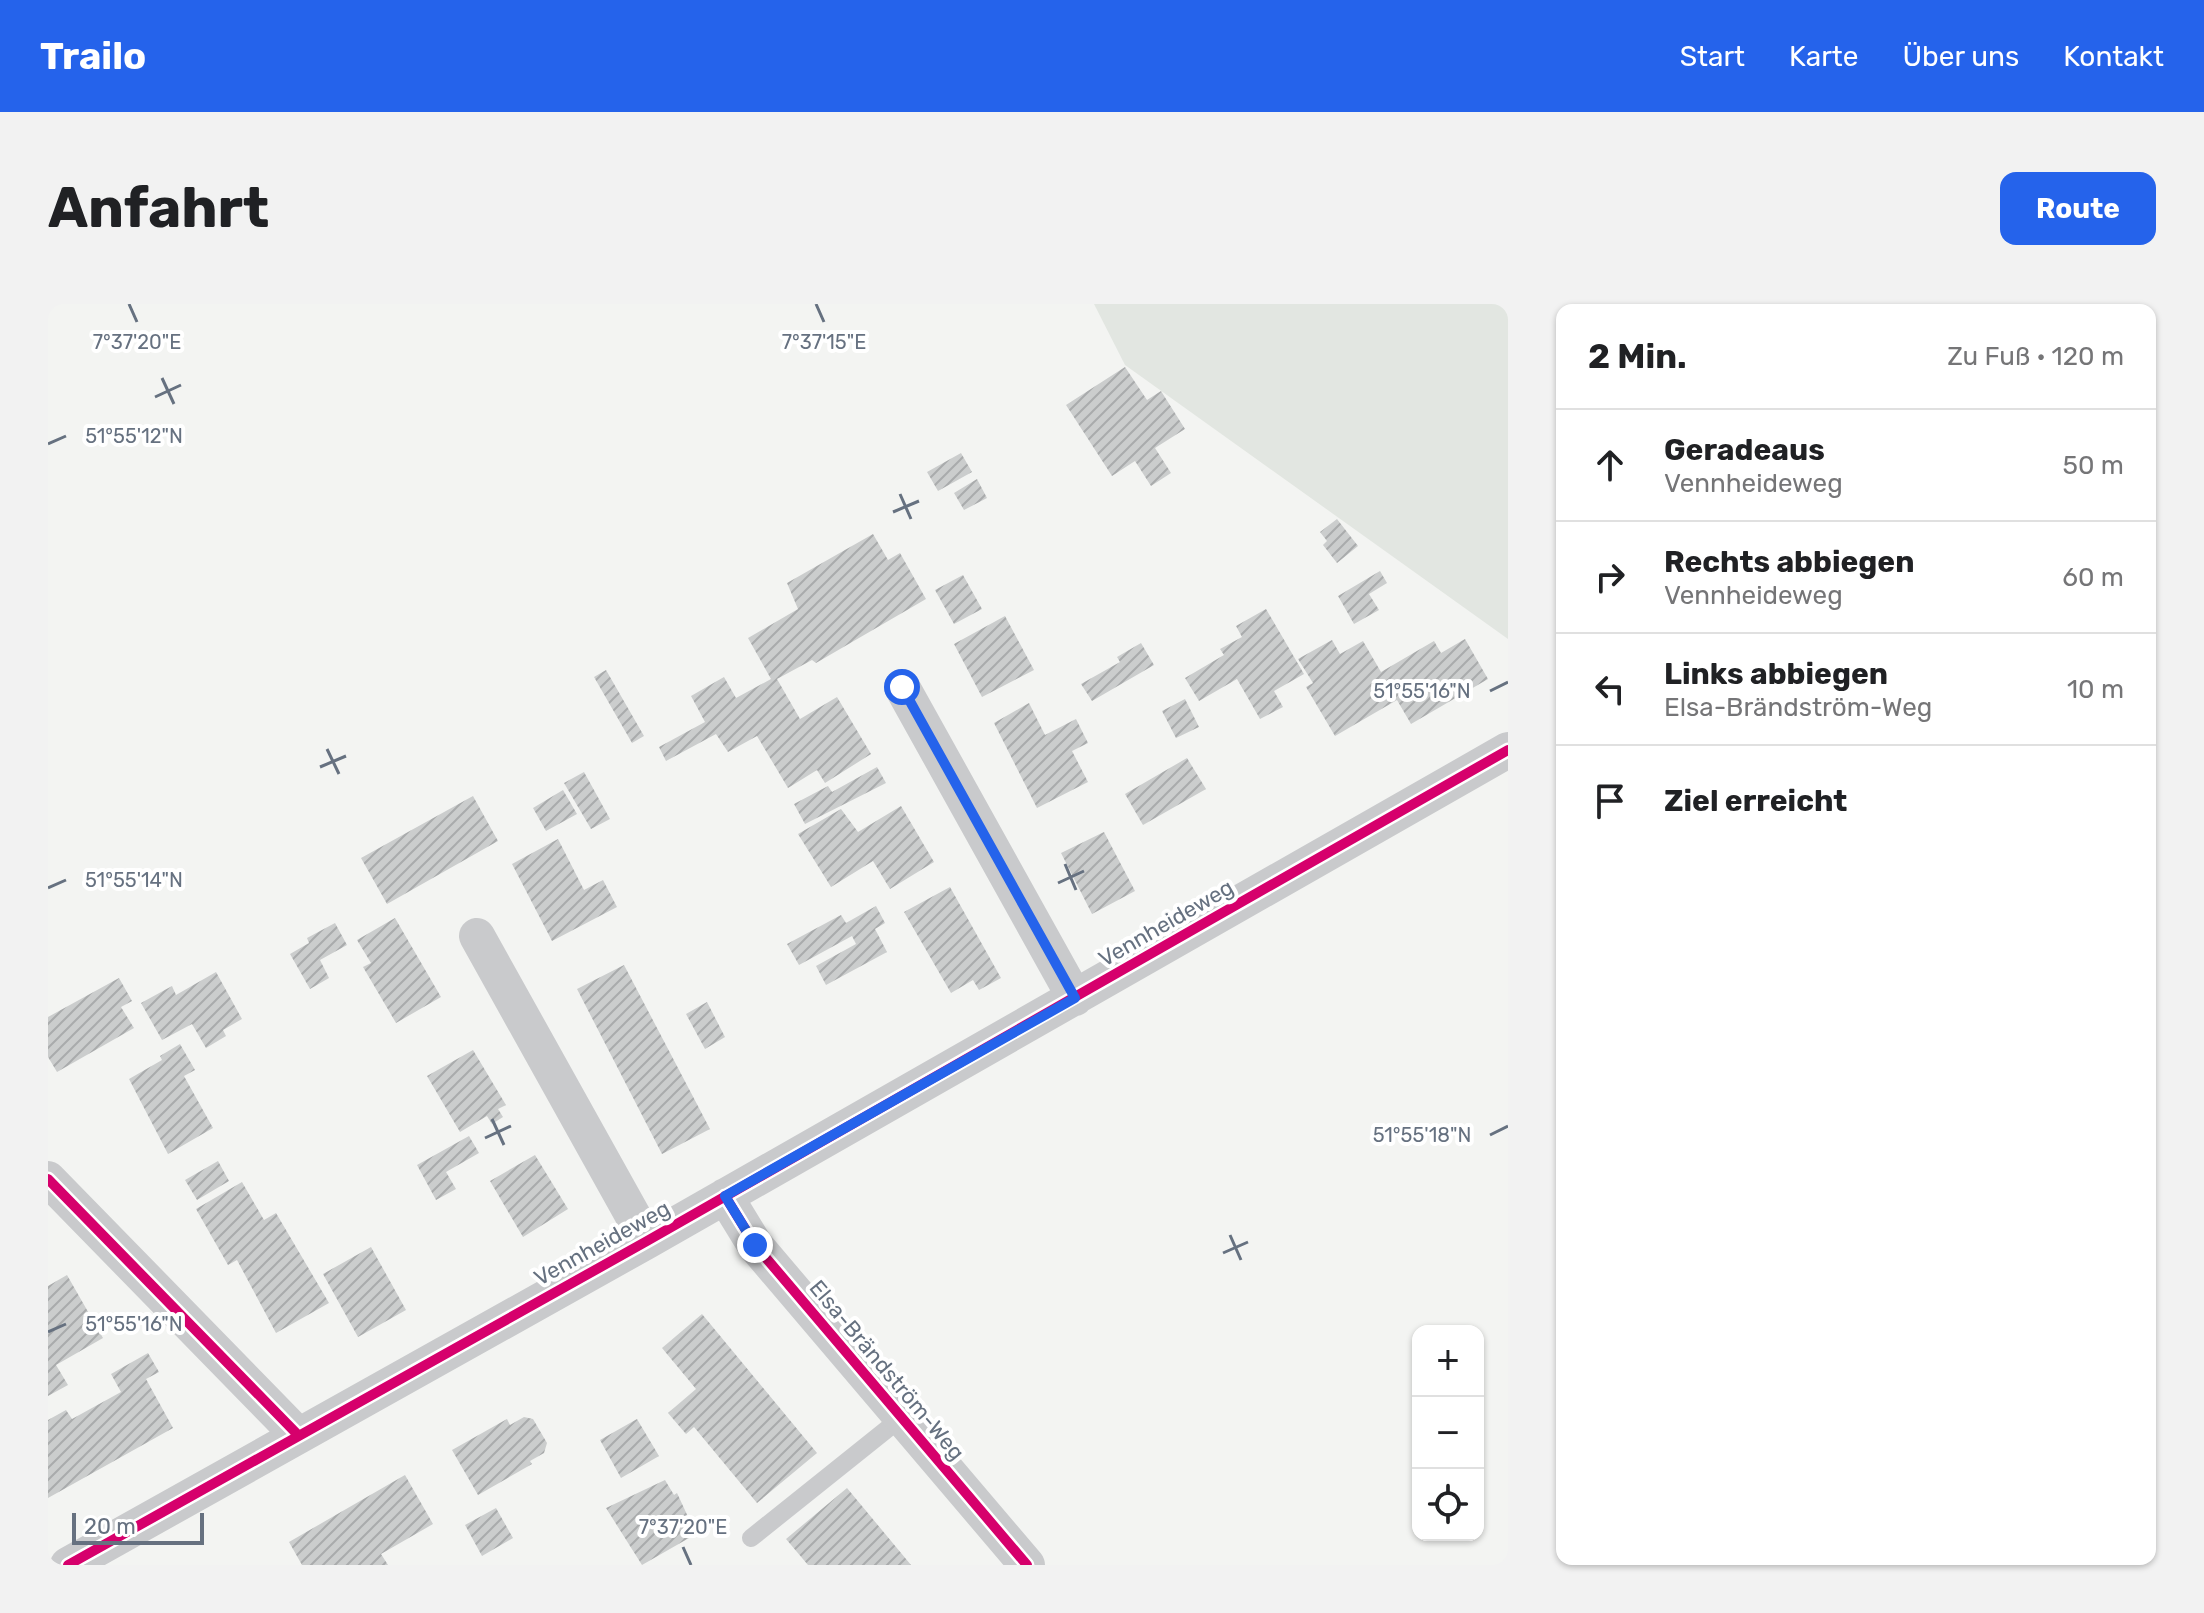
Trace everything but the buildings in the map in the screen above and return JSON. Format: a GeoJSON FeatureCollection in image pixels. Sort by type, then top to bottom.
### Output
{"type":"FeatureCollection","features":[{"type":"Feature","properties":{"kind":"street"},"geometry":{"type":"LineString","coordinates":[[902,687],[1075,998]]}},
{"type":"Feature","properties":{"kind":"street","name":"Vennheideweg"},"geometry":{"type":"LineString","coordinates":[[68,1565],[647,1241],[1508,750]]}},
{"type":"Feature","properties":{"kind":"street","name":"Vennheideweg"},"geometry":{"type":"LineString","coordinates":[[477,936],[647,1241]]}},
{"type":"Feature","properties":{"kind":"street"},"geometry":{"type":"LineString","coordinates":[[48,1179],[298,1435]]}},
{"type":"Feature","properties":{"kind":"street","name":"Elsa-Brändström-Weg"},"geometry":{"type":"LineString","coordinates":[[725,1196],[755,1245],[1027,1565]]}},
{"type":"Feature","properties":{"kind":"lane"},"geometry":{"type":"LineString","coordinates":[[751,1538],[901,1418]]}},
{"type":"Feature","properties":{"kind":"shaded area"},"geometry":{"type":"Polygon","coordinates":[[[1094,304],[1508,304],[1508,639],[1125,365],[1094,304]]]}},
{"type":"Feature","properties":{"kind":"cycle path"},"geometry":{"type":"LineString","coordinates":[[68,1565],[647,1241],[1508,750]]}},
{"type":"Feature","properties":{"kind":"cycle path"},"geometry":{"type":"LineString","coordinates":[[48,1179],[298,1435]]}},
{"type":"Feature","properties":{"kind":"cycle path"},"geometry":{"type":"LineString","coordinates":[[725,1196],[755,1245],[1027,1565]]}},
{"type":"Feature","properties":{"kind":"route"},"geometry":{"type":"LineString","coordinates":[[755,1245],[725,1196],[1075,998],[902,687]]}}]}
